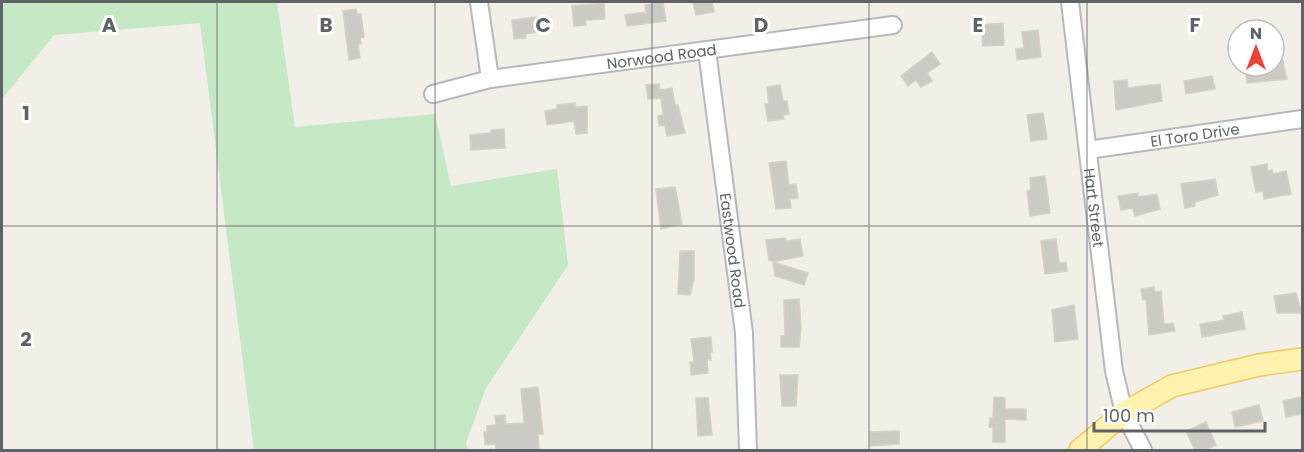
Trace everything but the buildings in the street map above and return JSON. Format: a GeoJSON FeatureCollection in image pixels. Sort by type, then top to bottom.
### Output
{"type":"FeatureCollection","features":[{"type":"Feature","properties":{"kind":"main road"},"geometry":{"type":"LineString","coordinates":[[1080,450],[1124,412],[1172,386],[1259,366],[1302,359]]}},
{"type":"Feature","properties":{"kind":"street"},"geometry":{"type":"LineString","coordinates":[[479,2],[490,79]]}},
{"type":"Feature","properties":{"kind":"street","name":"Hart Street"},"geometry":{"type":"LineString","coordinates":[[1070,2],[1113,371],[1124,412],[1143,450]]}},
{"type":"Feature","properties":{"kind":"street","name":"Norwood Road"},"geometry":{"type":"LineString","coordinates":[[433,94],[490,79],[893,25]]}},
{"type":"Feature","properties":{"kind":"street","name":"Eastwood Road"},"geometry":{"type":"LineString","coordinates":[[707,51],[744,333],[748,450]]}},
{"type":"Feature","properties":{"kind":"street","name":"El Toro Drive"},"geometry":{"type":"LineString","coordinates":[[1088,150],[1302,119]]}},
{"type":"Feature","properties":{"kind":"green space"},"geometry":{"type":"Polygon","coordinates":[[[2,2],[277,2],[295,127],[435,114],[451,186],[557,169],[568,265],[486,388],[466,443],[468,450],[254,450],[200,23],[54,35],[2,99],[2,2]]]}}]}
